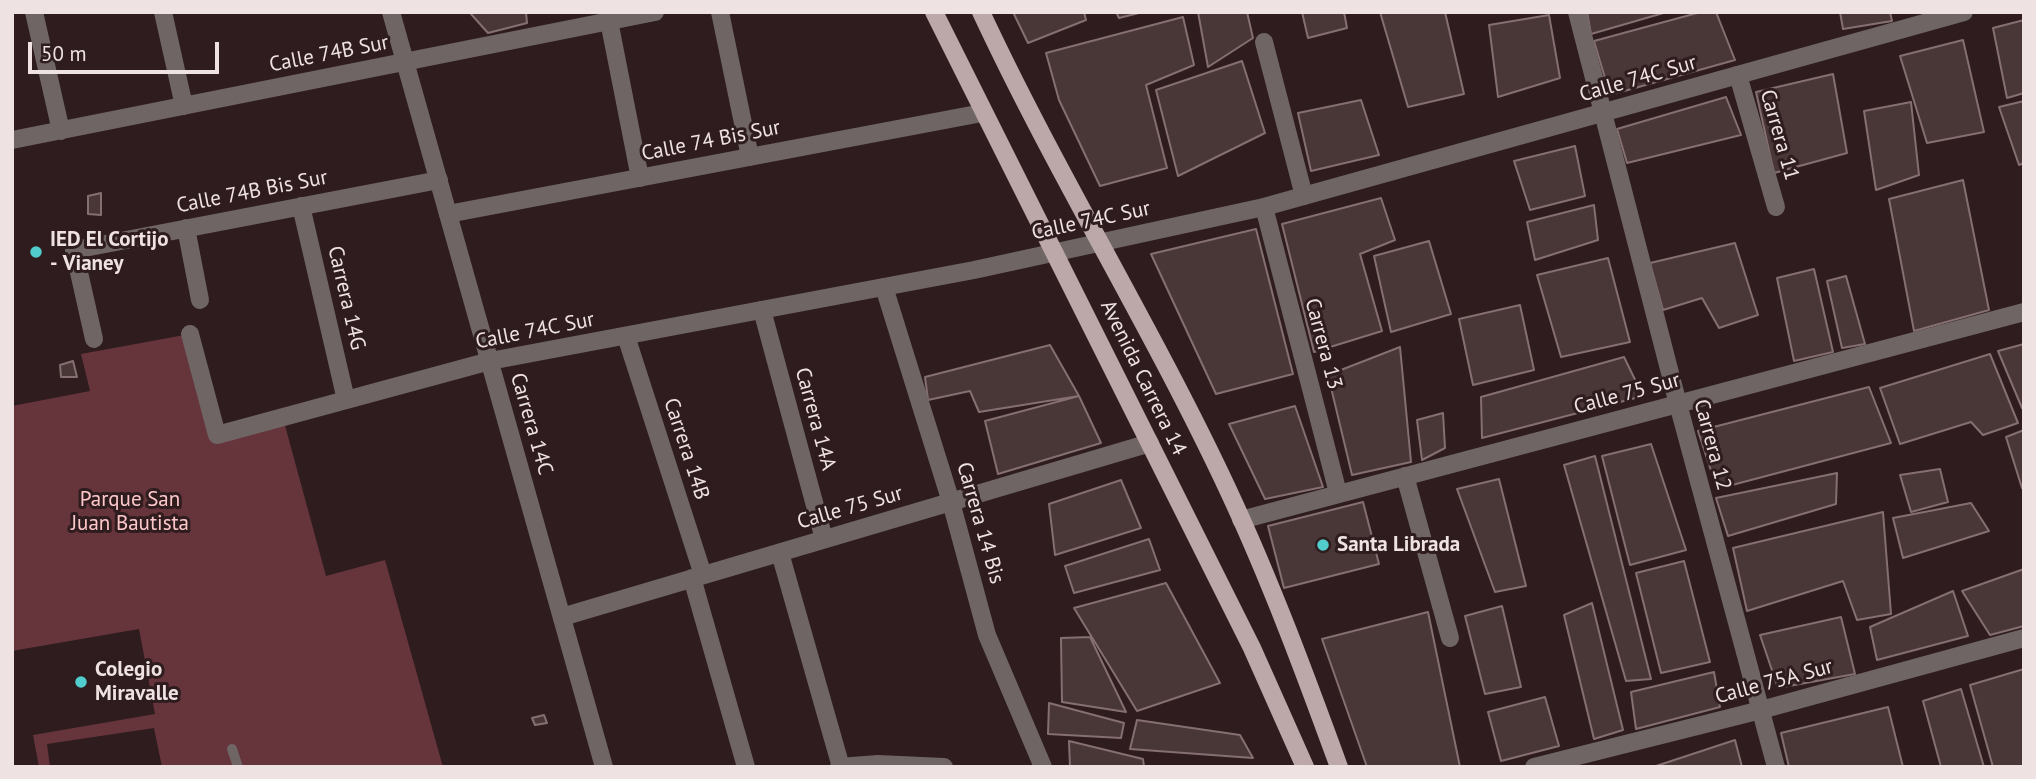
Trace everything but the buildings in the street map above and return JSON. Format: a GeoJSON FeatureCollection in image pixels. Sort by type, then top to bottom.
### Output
{"type":"FeatureCollection","features":[{"type":"Feature","properties":{"kind":"main road","name":"Avenida Carrera 14"},"geometry":{"type":"LineString","coordinates":[[934,12],[982,113],[1055,252],[1252,648],[1305,767]]}},
{"type":"Feature","properties":{"kind":"main road","name":"Avenida Carrera 14"},"geometry":{"type":"LineString","coordinates":[[981,12],[1241,520],[1279,605],[1339,767]]}},
{"type":"Feature","properties":{"kind":"street"},"geometry":{"type":"LineString","coordinates":[[34,12],[61,131]]}},
{"type":"Feature","properties":{"kind":"street"},"geometry":{"type":"LineString","coordinates":[[163,12],[184,106]]}},
{"type":"Feature","properties":{"kind":"street","name":"Carrera 14C"},"geometry":{"type":"LineString","coordinates":[[391,12],[604,767]]}},
{"type":"Feature","properties":{"kind":"street","name":"Calle 74B Sur"},"geometry":{"type":"LineString","coordinates":[[12,140],[655,12]]}},
{"type":"Feature","properties":{"kind":"street"},"geometry":{"type":"LineString","coordinates":[[720,12],[750,157]]}},
{"type":"Feature","properties":{"kind":"street","name":"Carrera 12"},"geometry":{"type":"LineString","coordinates":[[1577,12],[1678,404],[1776,767]]}},
{"type":"Feature","properties":{"kind":"street","name":"Calle 74C Sur"},"geometry":{"type":"LineString","coordinates":[[190,334],[217,435],[490,361],[884,287],[1264,207],[1964,12]]}},
{"type":"Feature","properties":{"kind":"street"},"geometry":{"type":"LineString","coordinates":[[609,21],[640,178]]}},
{"type":"Feature","properties":{"kind":"street"},"geometry":{"type":"LineString","coordinates":[[1264,42],[1304,196]]}},
{"type":"Feature","properties":{"kind":"street","name":"Carrera 11"},"geometry":{"type":"LineString","coordinates":[[1738,75],[1776,207]]}},
{"type":"Feature","properties":{"kind":"street","name":"Calle 74 Bis Sur"},"geometry":{"type":"LineString","coordinates":[[449,214],[982,113]]}},
{"type":"Feature","properties":{"kind":"street","name":"Calle 74B Bis Sur"},"geometry":{"type":"LineString","coordinates":[[94,339],[74,250],[439,180]]}},
{"type":"Feature","properties":{"kind":"street","name":"Carrera 14G"},"geometry":{"type":"LineString","coordinates":[[301,206],[346,400]]}},
{"type":"Feature","properties":{"kind":"street","name":"Carrera 13"},"geometry":{"type":"LineString","coordinates":[[1264,207],[1338,493]]}},
{"type":"Feature","properties":{"kind":"street"},"geometry":{"type":"LineString","coordinates":[[186,228],[200,300]]}},
{"type":"Feature","properties":{"kind":"street","name":"Carrera 14 Bis"},"geometry":{"type":"LineString","coordinates":[[884,287],[951,502],[987,635],[1043,767]]}},
{"type":"Feature","properties":{"kind":"street","name":"Carrera 14A"},"geometry":{"type":"LineString","coordinates":[[762,310],[824,540]]}},
{"type":"Feature","properties":{"kind":"street","name":"Calle 75 Sur"},"geometry":{"type":"LineString","coordinates":[[1241,520],[2024,312]]}},
{"type":"Feature","properties":{"kind":"street","name":"Carrera 14B"},"geometry":{"type":"LineString","coordinates":[[626,336],[697,577],[746,767]]}},
{"type":"Feature","properties":{"kind":"street","name":"Calle 75 Sur"},"geometry":{"type":"LineString","coordinates":[[562,617],[1150,443]]}},
{"type":"Feature","properties":{"kind":"street"},"geometry":{"type":"LineString","coordinates":[[1405,477],[1450,638]]}},
{"type":"Feature","properties":{"kind":"street"},"geometry":{"type":"LineString","coordinates":[[780,553],[840,766],[878,764],[944,767]]}},
{"type":"Feature","properties":{"kind":"street","name":"Calle 75A Sur"},"geometry":{"type":"LineString","coordinates":[[1534,767],[1577,762],[2024,638]]}},
{"type":"Feature","properties":{"kind":"lane"},"geometry":{"type":"LineString","coordinates":[[232,749],[238,767]]}},
{"type":"Feature","properties":{"kind":"green space","name":"Parque San Juan Bautista"},"geometry":{"type":"Polygon","coordinates":[[[190,334],[217,435],[283,418],[326,576],[385,560],[443,767],[162,767],[154,728],[47,744],[50,767],[39,767],[33,735],[155,714],[139,629],[12,651],[12,406],[90,391],[81,354],[190,334]]]}},
{"type":"Feature","properties":{"kind":"place","name":"IED El Cortijo - Vianey"},"geometry":{"type":"Point","coordinates":[36,252]}},
{"type":"Feature","properties":{"kind":"place","name":"Santa Librada"},"geometry":{"type":"Point","coordinates":[1323,545]}},
{"type":"Feature","properties":{"kind":"place","name":"Colegio Miravalle"},"geometry":{"type":"Point","coordinates":[81,682]}}]}
